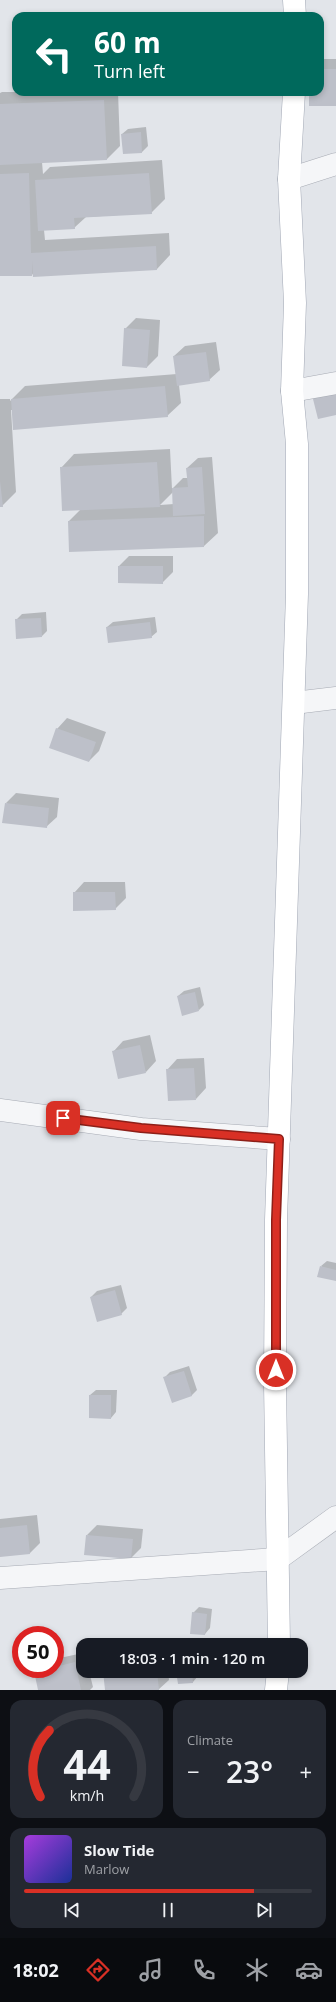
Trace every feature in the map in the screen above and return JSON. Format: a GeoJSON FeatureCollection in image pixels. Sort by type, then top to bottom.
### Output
{"type":"FeatureCollection","features":[{"type":"Feature","properties":{"kind":"main road"},"geometry":{"type":"LineString","coordinates":[[294,0],[295,12]]}},
{"type":"Feature","properties":{"kind":"main road"},"geometry":{"type":"LineString","coordinates":[[279,1638],[275,1383],[276,1220],[298,594],[297,452],[292,391],[295,303],[289,179],[294,96]]}},
{"type":"Feature","properties":{"kind":"main road"},"geometry":{"type":"LineString","coordinates":[[276,1690],[277,1678]]}},
{"type":"Feature","properties":{"kind":"street"},"geometry":{"type":"LineString","coordinates":[[289,179],[336,164]]}},
{"type":"Feature","properties":{"kind":"street"},"geometry":{"type":"LineString","coordinates":[[292,391],[336,383]]}},
{"type":"Feature","properties":{"kind":"street"},"geometry":{"type":"LineString","coordinates":[[294,703],[336,698]]}},
{"type":"Feature","properties":{"kind":"street"},"geometry":{"type":"LineString","coordinates":[[0,1110],[141,1128],[279,1139]]}},
{"type":"Feature","properties":{"kind":"street"},"geometry":{"type":"LineString","coordinates":[[0,1578],[278,1559],[336,1517]]}},
{"type":"Feature","properties":{"kind":"building"},"geometry":{"type":"Polygon","coordinates":[[[324,69],[336,69],[336,106],[309,106],[309,96],[324,96],[324,69]]]}},
{"type":"Feature","properties":{"kind":"building"},"geometry":{"type":"Polygon","coordinates":[[[104,100],[107,160],[0,165],[0,104],[104,100]]]}},
{"type":"Feature","properties":{"kind":"building"},"geometry":{"type":"Polygon","coordinates":[[[141,132],[142,153],[123,154],[121,134],[141,132]]]}},
{"type":"Feature","properties":{"kind":"building"},"geometry":{"type":"Polygon","coordinates":[[[29,173],[31,253],[156,246],[157,270],[33,277],[32,261],[32,276],[0,276],[0,174],[29,173]]]}},
{"type":"Feature","properties":{"kind":"building"},"geometry":{"type":"Polygon","coordinates":[[[149,173],[152,214],[74,218],[75,229],[38,231],[35,180],[149,173]]]}},
{"type":"Feature","properties":{"kind":"building"},"geometry":{"type":"Polygon","coordinates":[[[124,328],[150,330],[147,368],[122,366],[124,328]]]}},
{"type":"Feature","properties":{"kind":"building"},"geometry":{"type":"Polygon","coordinates":[[[206,352],[210,381],[177,386],[173,356],[206,352]]]}},
{"type":"Feature","properties":{"kind":"building"},"geometry":{"type":"Polygon","coordinates":[[[165,386],[168,417],[13,430],[11,399],[165,386]]]}},
{"type":"Feature","properties":{"kind":"building"},"geometry":{"type":"Polygon","coordinates":[[[336,389],[336,415],[318,419],[312,395],[336,389]]]}},
{"type":"Feature","properties":{"kind":"building"},"geometry":{"type":"Polygon","coordinates":[[[157,462],[160,507],[62,511],[60,467],[157,462]]]}},
{"type":"Feature","properties":{"kind":"building"},"geometry":{"type":"Polygon","coordinates":[[[202,467],[205,514],[173,516],[172,488],[188,487],[186,468],[202,467]]]}},
{"type":"Feature","properties":{"kind":"building"},"geometry":{"type":"Polygon","coordinates":[[[0,481],[3,507],[0,507],[0,481]]]}},
{"type":"Feature","properties":{"kind":"building"},"geometry":{"type":"Polygon","coordinates":[[[204,516],[204,547],[69,552],[68,521],[204,516]]]}},
{"type":"Feature","properties":{"kind":"building"},"geometry":{"type":"Polygon","coordinates":[[[118,566],[163,566],[163,584],[118,583],[118,566]]]}},
{"type":"Feature","properties":{"kind":"building"},"geometry":{"type":"Polygon","coordinates":[[[41,618],[42,637],[16,639],[15,619],[41,618]]]}},
{"type":"Feature","properties":{"kind":"building"},"geometry":{"type":"Polygon","coordinates":[[[150,622],[152,638],[108,643],[106,627],[150,622]]]}},
{"type":"Feature","properties":{"kind":"building"},"geometry":{"type":"Polygon","coordinates":[[[56,728],[96,742],[89,762],[49,748],[56,728]]]}},
{"type":"Feature","properties":{"kind":"building"},"geometry":{"type":"Polygon","coordinates":[[[5,803],[49,808],[47,828],[2,823],[5,803]]]}},
{"type":"Feature","properties":{"kind":"building"},"geometry":{"type":"Polygon","coordinates":[[[73,892],[115,892],[116,910],[73,911],[73,892]]]}},
{"type":"Feature","properties":{"kind":"building"},"geometry":{"type":"Polygon","coordinates":[[[195,992],[199,1011],[182,1016],[177,996],[195,992]]]}},
{"type":"Feature","properties":{"kind":"building"},"geometry":{"type":"Polygon","coordinates":[[[140,1045],[146,1073],[118,1079],[112,1051],[140,1045]]]}},
{"type":"Feature","properties":{"kind":"building"},"geometry":{"type":"Polygon","coordinates":[[[194,1068],[196,1100],[168,1101],[166,1069],[194,1068]]]}},
{"type":"Feature","properties":{"kind":"building"},"geometry":{"type":"Polygon","coordinates":[[[320,1266],[336,1270],[336,1281],[317,1277],[320,1266]]]}},
{"type":"Feature","properties":{"kind":"building"},"geometry":{"type":"Polygon","coordinates":[[[115,1290],[122,1315],[97,1322],[90,1297],[115,1290]]]}},
{"type":"Feature","properties":{"kind":"building"},"geometry":{"type":"Polygon","coordinates":[[[184,1371],[192,1396],[172,1403],[163,1377],[184,1371]]]}},
{"type":"Feature","properties":{"kind":"building"},"geometry":{"type":"Polygon","coordinates":[[[89,1395],[111,1395],[111,1419],[89,1418],[89,1395]]]}},
{"type":"Feature","properties":{"kind":"building"},"geometry":{"type":"Polygon","coordinates":[[[27,1525],[30,1554],[0,1557],[0,1528],[27,1525]]]}},
{"type":"Feature","properties":{"kind":"building"},"geometry":{"type":"Polygon","coordinates":[[[86,1535],[133,1539],[131,1559],[84,1555],[86,1535]]]}},
{"type":"Feature","properties":{"kind":"building"},"geometry":{"type":"Polygon","coordinates":[[[192,1612],[207,1614],[205,1635],[190,1634],[192,1612]]]}},
{"type":"Feature","properties":{"kind":"building"},"geometry":{"type":"Polygon","coordinates":[[[75,1662],[76,1678],[78,1678],[81,1690],[38,1690],[35,1678],[64,1678],[64,1665],[75,1662]]]}},
{"type":"Feature","properties":{"kind":"building"},"geometry":{"type":"Polygon","coordinates":[[[104,1678],[158,1678],[159,1690],[105,1690],[104,1678]]]}},
{"type":"Feature","properties":{"kind":"building"},"geometry":{"type":"Polygon","coordinates":[[[177,1678],[193,1678],[193,1683],[178,1684],[177,1678]]]}},
{"type":"Feature","properties":{"kind":"route"},"geometry":{"type":"LineString","coordinates":[[63,1118],[141,1128],[279,1139],[276,1220],[276,1370]]}}]}
